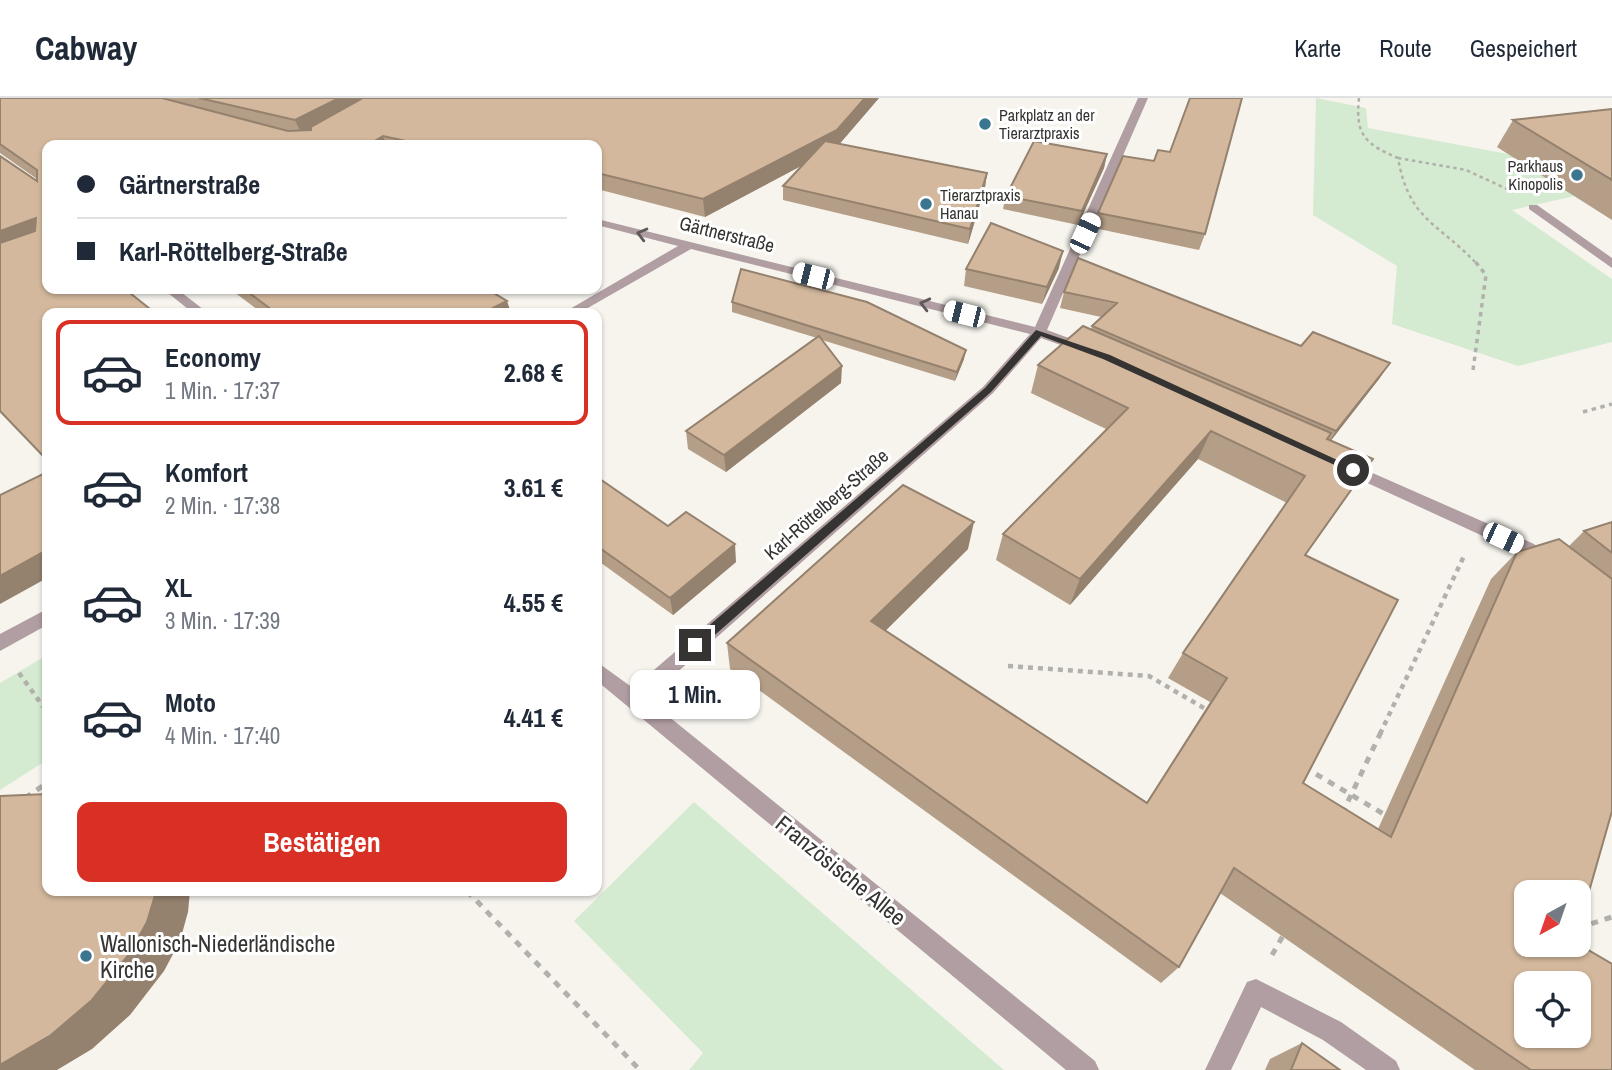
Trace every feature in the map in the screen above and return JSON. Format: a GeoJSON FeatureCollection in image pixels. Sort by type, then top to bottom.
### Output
{"type":"FeatureCollection","features":[{"type":"Feature","properties":{"kind":"street","name":"Karl-Röttelberg-Straße"},"geometry":{"type":"LineString","coordinates":[[633,699],[988,390],[1039,332],[1143,98]]}},
{"type":"Feature","properties":{"kind":"street"},"geometry":{"type":"LineString","coordinates":[[1532,207],[1612,264]]}},
{"type":"Feature","properties":{"kind":"street","name":"Gärtnerstraße"},"geometry":{"type":"LineString","coordinates":[[602,223],[1039,332],[1107,357]]}},
{"type":"Feature","properties":{"kind":"street"},"geometry":{"type":"LineString","coordinates":[[579,308],[687,246]]}},
{"type":"Feature","properties":{"kind":"street"},"geometry":{"type":"LineString","coordinates":[[176,294],[194,308]]}},
{"type":"Feature","properties":{"kind":"street"},"geometry":{"type":"LineString","coordinates":[[1329,458],[1528,549],[1559,573]]}},
{"type":"Feature","properties":{"kind":"street"},"geometry":{"type":"LineString","coordinates":[[0,643],[42,619]]}},
{"type":"Feature","properties":{"kind":"street","name":"Französische Allee"},"geometry":{"type":"LineString","coordinates":[[602,674],[1086,1070]]}},
{"type":"Feature","properties":{"kind":"street"},"geometry":{"type":"LineString","coordinates":[[1218,1070],[1256,991],[1332,1031],[1387,1070]]}},
{"type":"Feature","properties":{"kind":"path"},"geometry":{"type":"LineString","coordinates":[[1359,98],[1355,120],[1360,135],[1377,149],[1398,158],[1466,170],[1488,178],[1532,207]]}},
{"type":"Feature","properties":{"kind":"path"},"geometry":{"type":"LineString","coordinates":[[1398,158],[1404,188],[1413,205],[1478,263],[1486,275],[1473,370]]}},
{"type":"Feature","properties":{"kind":"path"},"geometry":{"type":"LineString","coordinates":[[1583,412],[1612,404]]}},
{"type":"Feature","properties":{"kind":"path"},"geometry":{"type":"LineString","coordinates":[[1336,826],[1479,526]]}},
{"type":"Feature","properties":{"kind":"path"},"geometry":{"type":"LineString","coordinates":[[1008,666],[1149,676],[1220,718]]}},
{"type":"Feature","properties":{"kind":"path"},"geometry":{"type":"LineString","coordinates":[[16,669],[42,705]]}},
{"type":"Feature","properties":{"kind":"path"},"geometry":{"type":"LineString","coordinates":[[1291,760],[1397,822]]}},
{"type":"Feature","properties":{"kind":"path"},"geometry":{"type":"LineString","coordinates":[[19,802],[42,786]]}},
{"type":"Feature","properties":{"kind":"path"},"geometry":{"type":"LineString","coordinates":[[472,896],[638,1068],[636,1070]]}},
{"type":"Feature","properties":{"kind":"path"},"geometry":{"type":"LineString","coordinates":[[1591,924],[1612,917]]}},
{"type":"Feature","properties":{"kind":"green space"},"geometry":{"type":"Polygon","coordinates":[[[1316,98],[1366,108],[1368,128],[1508,154],[1575,196],[1512,210],[1612,279],[1612,342],[1518,366],[1392,324],[1397,266],[1313,215],[1316,98]]]}},
{"type":"Feature","properties":{"kind":"green space"},"geometry":{"type":"Polygon","coordinates":[[[42,658],[42,763],[0,790],[0,683],[42,658]]]}},
{"type":"Feature","properties":{"kind":"green space"},"geometry":{"type":"Polygon","coordinates":[[[694,802],[1004,1070],[689,1070],[703,1053],[574,921],[694,802]]]}},
{"type":"Feature","properties":{"kind":"building"},"geometry":{"type":"Polygon","coordinates":[[[0,98],[162,98],[288,131],[311,130],[311,127],[363,98],[865,98],[837,130],[703,199],[602,174],[602,140],[401,140],[383,136],[376,140],[42,140],[42,294],[131,294],[149,308],[42,308],[42,455],[0,411],[0,243],[35,231],[36,218],[0,231],[0,156],[37,181],[37,170],[0,144],[0,98]]]}},
{"type":"Feature","properties":{"kind":"building"},"geometry":{"type":"Polygon","coordinates":[[[199,98],[339,98],[295,120],[199,98]]]}},
{"type":"Feature","properties":{"kind":"building"},"geometry":{"type":"Polygon","coordinates":[[[1190,98],[1242,98],[1205,234],[1098,213],[1123,156],[1154,161],[1158,150],[1170,152],[1190,98]]]}},
{"type":"Feature","properties":{"kind":"building"},"geometry":{"type":"Polygon","coordinates":[[[1612,109],[1612,180],[1513,120],[1612,109]]]}},
{"type":"Feature","properties":{"kind":"building"},"geometry":{"type":"Polygon","coordinates":[[[825,141],[987,173],[970,229],[783,186],[825,141]]]}},
{"type":"Feature","properties":{"kind":"building"},"geometry":{"type":"Polygon","coordinates":[[[1034,141],[1107,154],[1082,211],[1006,196],[1034,141]]]}},
{"type":"Feature","properties":{"kind":"building"},"geometry":{"type":"Polygon","coordinates":[[[991,223],[1063,251],[1047,287],[966,269],[991,223]]]}},
{"type":"Feature","properties":{"kind":"building"},"geometry":{"type":"Polygon","coordinates":[[[1078,258],[1301,346],[1313,332],[1390,363],[1336,431],[1092,326],[1117,303],[1064,292],[1078,258]]]}},
{"type":"Feature","properties":{"kind":"building"},"geometry":{"type":"Polygon","coordinates":[[[741,269],[867,302],[966,350],[957,372],[732,302],[741,269]]]}},
{"type":"Feature","properties":{"kind":"building"},"geometry":{"type":"Polygon","coordinates":[[[251,294],[495,294],[507,301],[493,308],[269,308],[251,294]]]}},
{"type":"Feature","properties":{"kind":"building"},"geometry":{"type":"Polygon","coordinates":[[[1083,326],[1331,433],[1327,439],[1373,459],[1305,555],[1398,600],[1303,783],[1391,837],[1517,552],[1559,539],[1612,579],[1612,811],[1591,884],[1591,880],[1514,880],[1514,957],[1591,957],[1591,952],[1612,964],[1612,1070],[1531,1070],[1234,868],[1179,967],[727,643],[903,485],[974,522],[871,621],[1147,803],[1227,678],[1183,653],[1305,476],[1211,431],[1080,579],[1003,534],[1128,408],[1038,365],[1083,326]]]}},
{"type":"Feature","properties":{"kind":"building"},"geometry":{"type":"Polygon","coordinates":[[[819,336],[842,366],[724,455],[686,431],[819,336]]]}},
{"type":"Feature","properties":{"kind":"building"},"geometry":{"type":"Polygon","coordinates":[[[42,474],[42,553],[0,576],[0,495],[42,474]]]}},
{"type":"Feature","properties":{"kind":"building"},"geometry":{"type":"Polygon","coordinates":[[[602,480],[668,526],[686,512],[735,544],[670,598],[602,550],[602,480]]]}},
{"type":"Feature","properties":{"kind":"building"},"geometry":{"type":"Polygon","coordinates":[[[1612,522],[1612,553],[1584,531],[1612,522]]]}},
{"type":"Feature","properties":{"kind":"building","name":"Wallonisch-Niederländische Kirche"},"geometry":{"type":"Polygon","coordinates":[[[42,794],[42,896],[155,896],[147,922],[130,953],[92,1000],[51,1035],[0,1065],[0,796],[42,794]]]}},
{"type":"Feature","properties":{"kind":"building"},"geometry":{"type":"Polygon","coordinates":[[[1302,1043],[1340,1070],[1291,1070],[1302,1043]]]}},
{"type":"Feature","properties":{"kind":"place","name":"Parkplatz an der Tierarztpraxis"},"geometry":{"type":"Point","coordinates":[985,124]}},
{"type":"Feature","properties":{"kind":"place","name":"Parkhaus Kinopolis"},"geometry":{"type":"Point","coordinates":[1577,175]}},
{"type":"Feature","properties":{"kind":"place","name":"Tierarztpraxis Hanau"},"geometry":{"type":"Point","coordinates":[926,204]}},
{"type":"Feature","properties":{"kind":"place","name":"Wallonisch-Niederländische Kirche"},"geometry":{"type":"Point","coordinates":[86,956]}},
{"type":"Feature","properties":{"kind":"route"},"geometry":{"type":"LineString","coordinates":[[695,645],[988,390],[1015,363],[1039,332],[1107,357],[1353,470]]}}]}
